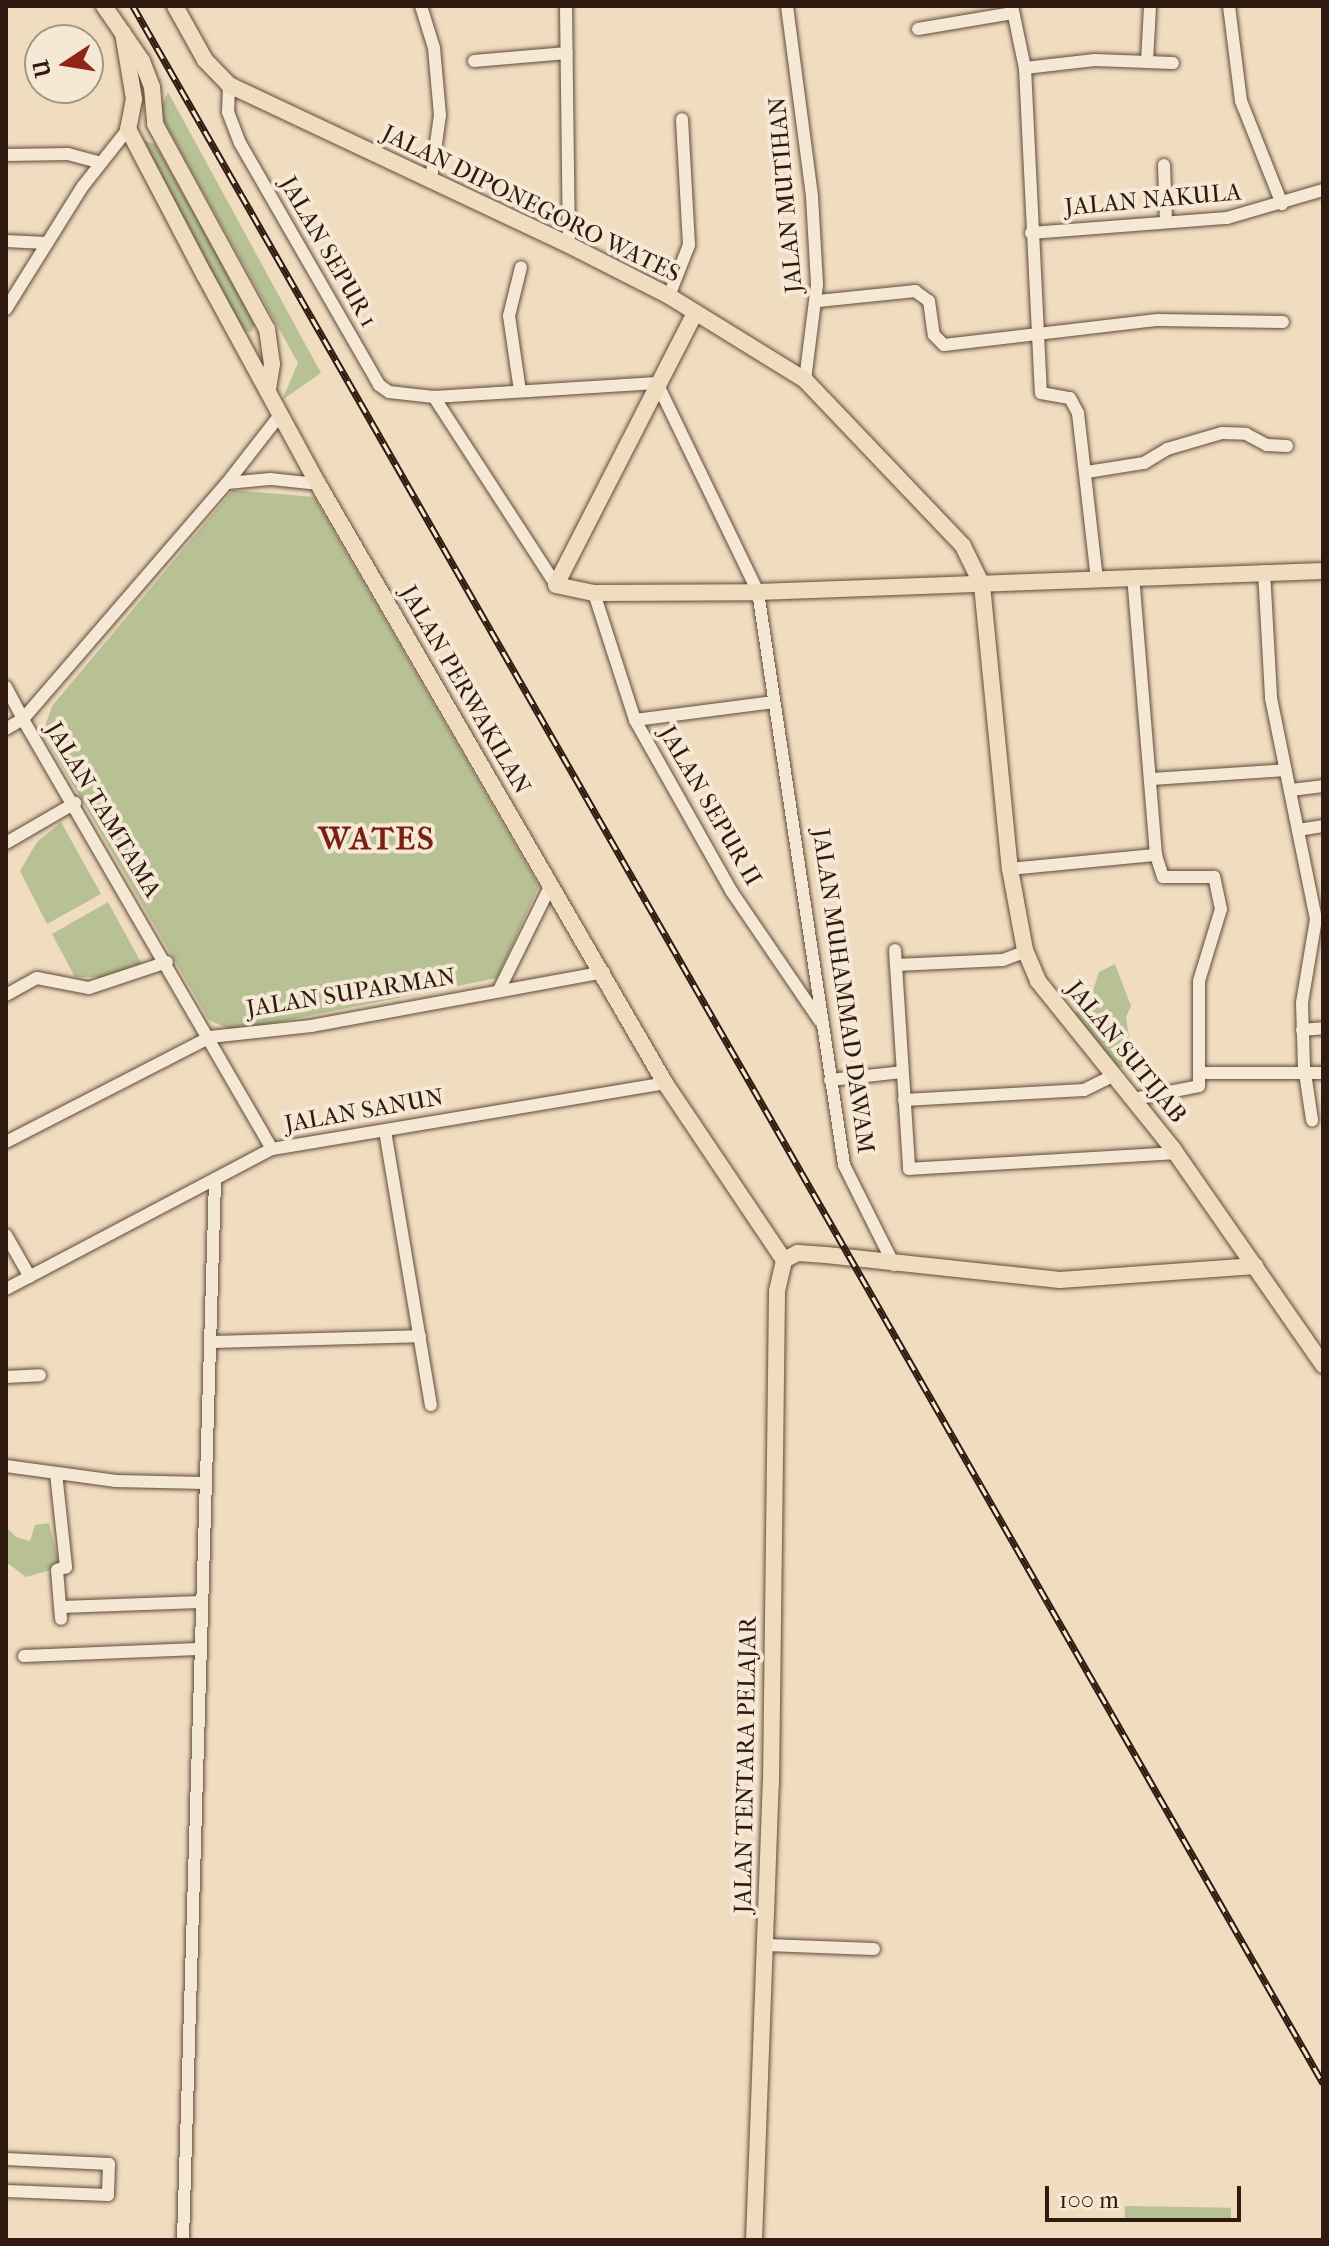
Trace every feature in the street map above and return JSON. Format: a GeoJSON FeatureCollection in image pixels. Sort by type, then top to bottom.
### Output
{"type":"FeatureCollection","features":[{"type":"Feature","properties":{"kind":"main road"},"geometry":{"type":"LineString","coordinates":[[104,6],[123,33],[152,87],[155,124],[267,329],[272,364],[268,390]]}},
{"type":"Feature","properties":{"kind":"main road"},"geometry":{"type":"LineString","coordinates":[[175,6],[205,60],[229,85]]}},
{"type":"Feature","properties":{"kind":"main road"},"geometry":{"type":"LineString","coordinates":[[123,33],[134,99],[128,129]]}},
{"type":"Feature","properties":{"kind":"main road","name":"JALAN DIPONEGORO WATES"},"geometry":{"type":"LineString","coordinates":[[229,85],[569,245],[669,296],[805,380],[963,546],[982,585]]}},
{"type":"Feature","properties":{"kind":"main road","name":"JALAN PERWAKILAN"},"geometry":{"type":"LineString","coordinates":[[128,129],[318,484],[604,972],[665,1083],[784,1260]]}},
{"type":"Feature","properties":{"kind":"main road"},"geometry":{"type":"LineString","coordinates":[[695,313],[556,585],[594,593],[758,592],[1323,571]]}},
{"type":"Feature","properties":{"kind":"main road","name":"JALAN SUTIJAB"},"geometry":{"type":"LineString","coordinates":[[982,585],[1010,869],[1026,951],[1057,1010],[1176,1153],[1323,1365]]}},
{"type":"Feature","properties":{"kind":"main road"},"geometry":{"type":"LineString","coordinates":[[784,1260],[798,1253],[1060,1280],[1255,1266]]}},
{"type":"Feature","properties":{"kind":"main road","name":"JALAN TENTARA PELAJAR"},"geometry":{"type":"LineString","coordinates":[[754,2240],[766,1945],[777,1291],[784,1260]]}},
{"type":"Feature","properties":{"kind":"street"},"geometry":{"type":"LineString","coordinates":[[421,6],[434,48],[440,115],[431,179]]}},
{"type":"Feature","properties":{"kind":"street"},"geometry":{"type":"LineString","coordinates":[[566,6],[569,245]]}},
{"type":"Feature","properties":{"kind":"street","name":"JALAN MUTIHAN"},"geometry":{"type":"LineString","coordinates":[[787,6],[812,197],[818,301],[805,380]]}},
{"type":"Feature","properties":{"kind":"street"},"geometry":{"type":"LineString","coordinates":[[1147,62],[1150,6]]}},
{"type":"Feature","properties":{"kind":"street"},"geometry":{"type":"LineString","coordinates":[[1229,6],[1241,101],[1282,204]]}},
{"type":"Feature","properties":{"kind":"street"},"geometry":{"type":"LineString","coordinates":[[918,29],[1012,10],[1025,68],[1041,393],[1070,398],[1075,405],[1087,472],[1097,579]]}},
{"type":"Feature","properties":{"kind":"street"},"geometry":{"type":"LineString","coordinates":[[474,61],[567,53]]}},
{"type":"Feature","properties":{"kind":"street"},"geometry":{"type":"LineString","coordinates":[[1025,68],[1095,60],[1173,63]]}},
{"type":"Feature","properties":{"kind":"street","name":"JALAN SEPUR 1"},"geometry":{"type":"LineString","coordinates":[[229,85],[228,112],[240,143],[379,385],[389,392],[434,397],[657,383]]}},
{"type":"Feature","properties":{"kind":"street"},"geometry":{"type":"LineString","coordinates":[[669,296],[689,245],[682,119]]}},
{"type":"Feature","properties":{"kind":"street"},"geometry":{"type":"LineString","coordinates":[[6,309],[46,243],[128,129]]}},
{"type":"Feature","properties":{"kind":"street"},"geometry":{"type":"LineString","coordinates":[[6,155],[68,154],[101,163]]}},
{"type":"Feature","properties":{"kind":"street"},"geometry":{"type":"LineString","coordinates":[[1164,165],[1166,222]]}},
{"type":"Feature","properties":{"kind":"street","name":"JALAN NAKULA"},"geometry":{"type":"LineString","coordinates":[[1031,233],[1227,218],[1323,190]]}},
{"type":"Feature","properties":{"kind":"street"},"geometry":{"type":"LineString","coordinates":[[6,241],[46,243]]}},
{"type":"Feature","properties":{"kind":"street"},"geometry":{"type":"LineString","coordinates":[[520,391],[509,316],[521,267]]}},
{"type":"Feature","properties":{"kind":"street"},"geometry":{"type":"LineString","coordinates":[[818,301],[915,291],[929,301],[939,343],[1158,320],[1283,322]]}},
{"type":"Feature","properties":{"kind":"street","name":"JALAN MUHAMMAD DAWAM"},"geometry":{"type":"LineString","coordinates":[[657,383],[758,592],[830,1080],[850,1185],[894,1265]]}},
{"type":"Feature","properties":{"kind":"street"},"geometry":{"type":"LineString","coordinates":[[434,397],[556,585]]}},
{"type":"Feature","properties":{"kind":"street","name":"JALAN TAMTAMA"},"geometry":{"type":"LineString","coordinates":[[272,1149],[75,803],[23,719],[227,483],[280,415]]}},
{"type":"Feature","properties":{"kind":"street"},"geometry":{"type":"LineString","coordinates":[[1087,472],[1144,463],[1167,449],[1222,433],[1246,434],[1267,445],[1287,446]]}},
{"type":"Feature","properties":{"kind":"street"},"geometry":{"type":"LineString","coordinates":[[227,483],[271,479],[318,484]]}},
{"type":"Feature","properties":{"kind":"street"},"geometry":{"type":"LineString","coordinates":[[1264,571],[1269,687],[1316,919],[1302,1030],[1312,1120]]}},
{"type":"Feature","properties":{"kind":"street"},"geometry":{"type":"LineString","coordinates":[[1133,578],[1159,875],[1214,877],[1219,898],[1219,923],[1199,981],[1199,1086],[1134,1099]]}},
{"type":"Feature","properties":{"kind":"street","name":"JALAN SEPUR II"},"geometry":{"type":"LineString","coordinates":[[594,593],[635,720],[732,892],[822,1024]]}},
{"type":"Feature","properties":{"kind":"street"},"geometry":{"type":"LineString","coordinates":[[6,687],[23,719],[6,729]]}},
{"type":"Feature","properties":{"kind":"street"},"geometry":{"type":"LineString","coordinates":[[635,720],[774,702]]}},
{"type":"Feature","properties":{"kind":"street"},"geometry":{"type":"LineString","coordinates":[[1152,779],[1286,770]]}},
{"type":"Feature","properties":{"kind":"street"},"geometry":{"type":"LineString","coordinates":[[1291,790],[1323,786]]}},
{"type":"Feature","properties":{"kind":"street"},"geometry":{"type":"LineString","coordinates":[[6,843],[75,803]]}},
{"type":"Feature","properties":{"kind":"street"},"geometry":{"type":"LineString","coordinates":[[1298,830],[1323,826]]}},
{"type":"Feature","properties":{"kind":"street"},"geometry":{"type":"LineString","coordinates":[[1010,869],[1156,855]]}},
{"type":"Feature","properties":{"kind":"street"},"geometry":{"type":"LineString","coordinates":[[499,990],[551,885]]}},
{"type":"Feature","properties":{"kind":"street"},"geometry":{"type":"LineString","coordinates":[[895,950],[909,1169],[1176,1153]]}},
{"type":"Feature","properties":{"kind":"street"},"geometry":{"type":"LineString","coordinates":[[896,965],[1003,960],[1026,951]]}},
{"type":"Feature","properties":{"kind":"street"},"geometry":{"type":"LineString","coordinates":[[6,995],[37,978],[89,988],[167,962]]}},
{"type":"Feature","properties":{"kind":"street","name":"JALAN SUPARMAN"},"geometry":{"type":"LineString","coordinates":[[210,1037],[311,1026],[604,972]]}},
{"type":"Feature","properties":{"kind":"street"},"geometry":{"type":"LineString","coordinates":[[1302,1030],[1323,1028]]}},
{"type":"Feature","properties":{"kind":"street"},"geometry":{"type":"LineString","coordinates":[[6,1142],[210,1037]]}},
{"type":"Feature","properties":{"kind":"street"},"geometry":{"type":"LineString","coordinates":[[830,1080],[902,1072]]}},
{"type":"Feature","properties":{"kind":"street"},"geometry":{"type":"LineString","coordinates":[[1200,1073],[1323,1073]]}},
{"type":"Feature","properties":{"kind":"street"},"geometry":{"type":"LineString","coordinates":[[904,1100],[1084,1090],[1113,1076]]}},
{"type":"Feature","properties":{"kind":"street","name":"JALAN SANUN"},"geometry":{"type":"LineString","coordinates":[[6,1289],[272,1149],[665,1083]]}},
{"type":"Feature","properties":{"kind":"street"},"geometry":{"type":"LineString","coordinates":[[385,1131],[431,1405]]}},
{"type":"Feature","properties":{"kind":"street"},"geometry":{"type":"LineString","coordinates":[[183,2240],[198,1649],[215,1179]]}},
{"type":"Feature","properties":{"kind":"street"},"geometry":{"type":"LineString","coordinates":[[6,1235],[30,1277]]}},
{"type":"Feature","properties":{"kind":"street"},"geometry":{"type":"LineString","coordinates":[[210,1342],[420,1336]]}},
{"type":"Feature","properties":{"kind":"street"},"geometry":{"type":"LineString","coordinates":[[6,1377],[40,1375]]}},
{"type":"Feature","properties":{"kind":"street"},"geometry":{"type":"LineString","coordinates":[[6,1466],[56,1473],[205,1483]]}},
{"type":"Feature","properties":{"kind":"street"},"geometry":{"type":"LineString","coordinates":[[56,1473],[66,1567],[57,1570],[61,1613],[200,1602]]}},
{"type":"Feature","properties":{"kind":"street"},"geometry":{"type":"LineString","coordinates":[[24,1656],[198,1649]]}},
{"type":"Feature","properties":{"kind":"street"},"geometry":{"type":"LineString","coordinates":[[766,1945],[874,1949]]}},
{"type":"Feature","properties":{"kind":"street"},"geometry":{"type":"LineString","coordinates":[[6,2159],[109,2164],[108,2195],[6,2191]]}},
{"type":"Feature","properties":{"kind":"green space"},"geometry":{"type":"Polygon","coordinates":[[[168,92],[321,373],[282,400],[298,363],[159,112],[168,92]]]}},
{"type":"Feature","properties":{"kind":"green space"},"geometry":{"type":"Polygon","coordinates":[[[145,141],[155,144],[256,323],[251,332],[241,330],[143,150],[145,141]]]}},
{"type":"Feature","properties":{"kind":"green space"},"geometry":{"type":"Polygon","coordinates":[[[233,490],[314,497],[539,886],[497,978],[234,1031],[209,1020],[50,745],[46,724],[52,706],[233,490]]]}},
{"type":"Feature","properties":{"kind":"green space"},"geometry":{"type":"Polygon","coordinates":[[[61,822],[101,894],[47,924],[20,871],[37,842],[61,822]]]}},
{"type":"Feature","properties":{"kind":"green space"},"geometry":{"type":"Polygon","coordinates":[[[108,902],[144,968],[110,977],[75,977],[52,934],[108,902]]]}},
{"type":"Feature","properties":{"kind":"green space"},"geometry":{"type":"Polygon","coordinates":[[[1115,964],[1131,1006],[1126,1017],[1129,1038],[1143,1061],[1118,1068],[1072,1014],[1088,1006],[1099,972],[1115,964]]]}},
{"type":"Feature","properties":{"kind":"green space"},"geometry":{"type":"Polygon","coordinates":[[[49,1523],[60,1567],[26,1577],[6,1562],[6,1527],[16,1537],[30,1541],[35,1525],[49,1523]]]}},
{"type":"Feature","properties":{"kind":"green space"},"geometry":{"type":"Polygon","coordinates":[[[1125,2206],[1231,2208],[1231,2221],[1125,2219],[1125,2206]]]}},
{"type":"Feature","properties":{"kind":"railway"},"geometry":{"type":"LineString","coordinates":[[133,6],[1323,2083]]}},
{"type":"Feature","properties":{"kind":"district","name":"WATES"},"geometry":{"type":"Point","coordinates":[377,839]}}]}
